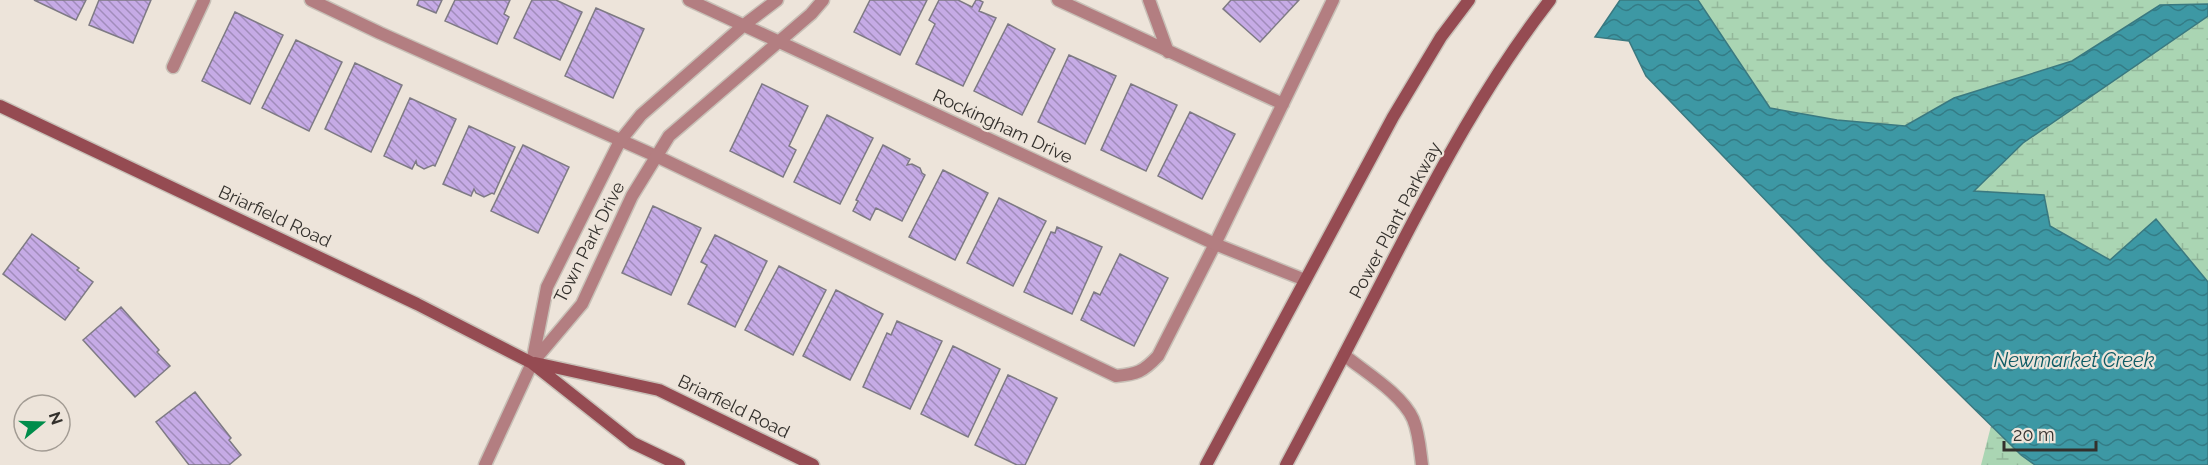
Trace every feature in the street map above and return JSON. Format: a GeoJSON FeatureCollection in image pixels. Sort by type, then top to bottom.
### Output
{"type":"FeatureCollection","features":[{"type":"Feature","properties":{"kind":"main road","name":"Power Plant Parkway"},"geometry":{"type":"LineString","coordinates":[[1286,465],[1433,183],[1487,88],[1517,42],[1550,0]]}},
{"type":"Feature","properties":{"kind":"main road"},"geometry":{"type":"LineString","coordinates":[[1206,465],[1393,117],[1464,1]]}},
{"type":"Feature","properties":{"kind":"main road","name":"Briarfield Road"},"geometry":{"type":"LineString","coordinates":[[0,106],[389,290],[532,363],[633,443],[679,465]]}},
{"type":"Feature","properties":{"kind":"main road","name":"Briarfield Road"},"geometry":{"type":"LineString","coordinates":[[532,363],[659,390],[813,465]]}},
{"type":"Feature","properties":{"kind":"street"},"geometry":{"type":"LineString","coordinates":[[172,67],[204,0]]}},
{"type":"Feature","properties":{"kind":"street"},"geometry":{"type":"LineString","coordinates":[[311,0],[656,156],[1116,376],[1133,375],[1146,368],[1158,356],[1333,0]]}},
{"type":"Feature","properties":{"kind":"street","name":"Rockingham Drive"},"geometry":{"type":"LineString","coordinates":[[689,0],[1215,244],[1305,280]]}},
{"type":"Feature","properties":{"kind":"street","name":"Town Park Drive"},"geometry":{"type":"LineString","coordinates":[[532,363],[547,287],[620,141],[641,115],[777,0]]}},
{"type":"Feature","properties":{"kind":"street","name":"Town Park Drive"},"geometry":{"type":"LineString","coordinates":[[532,363],[582,304],[632,196],[669,136],[694,112],[811,14],[823,0]]}},
{"type":"Feature","properties":{"kind":"street"},"geometry":{"type":"LineString","coordinates":[[1058,0],[1283,104]]}},
{"type":"Feature","properties":{"kind":"street"},"geometry":{"type":"LineString","coordinates":[[1149,0],[1168,52]]}},
{"type":"Feature","properties":{"kind":"street"},"geometry":{"type":"LineString","coordinates":[[1344,355],[1402,403],[1412,417],[1417,432],[1422,465]]}},
{"type":"Feature","properties":{"kind":"street"},"geometry":{"type":"LineString","coordinates":[[485,465],[532,363]]}},
{"type":"Feature","properties":{"kind":"green space"},"geometry":{"type":"Polygon","coordinates":[[[1698,0],[2208,0],[2208,4],[2160,5],[2072,61],[1954,98],[1905,126],[1837,120],[1770,108],[1698,0]]]}},
{"type":"Feature","properties":{"kind":"green space"},"geometry":{"type":"Polygon","coordinates":[[[2208,16],[2208,282],[2156,219],[2110,261],[2049,226],[1973,191],[2023,143],[2208,16]]]}},
{"type":"Feature","properties":{"kind":"green space"},"geometry":{"type":"Polygon","coordinates":[[[1991,426],[2021,455],[2035,465],[1981,465],[1991,426]]]}},
{"type":"Feature","properties":{"kind":"water","name":"Newmarket Creek"},"geometry":{"type":"Polygon","coordinates":[[[1620,0],[1698,0],[1770,108],[1837,120],[1905,126],[1954,98],[2072,61],[2160,5],[2208,4],[2208,16],[2023,143],[1974,191],[2044,195],[2050,226],[2110,260],[2156,219],[2208,282],[2208,465],[2035,465],[2021,455],[1825,262],[1646,76],[1629,41],[1595,37],[1620,0]]]}},
{"type":"Feature","properties":{"kind":"building"},"geometry":{"type":"Polygon","coordinates":[[[34,0],[86,0],[76,20],[34,0]]]}},
{"type":"Feature","properties":{"kind":"building"},"geometry":{"type":"Polygon","coordinates":[[[99,0],[151,0],[133,43],[89,25],[99,0]]]}},
{"type":"Feature","properties":{"kind":"building"},"geometry":{"type":"Polygon","coordinates":[[[419,0],[442,0],[436,13],[417,5],[419,0]]]}},
{"type":"Feature","properties":{"kind":"building"},"geometry":{"type":"Polygon","coordinates":[[[455,0],[510,0],[504,14],[509,17],[497,44],[445,21],[455,0]]]}},
{"type":"Feature","properties":{"kind":"building"},"geometry":{"type":"Polygon","coordinates":[[[532,0],[556,0],[582,12],[560,60],[514,38],[532,0]]]}},
{"type":"Feature","properties":{"kind":"building"},"geometry":{"type":"Polygon","coordinates":[[[870,0],[927,0],[900,55],[854,32],[870,0]]]}},
{"type":"Feature","properties":{"kind":"building"},"geometry":{"type":"Polygon","coordinates":[[[939,0],[958,0],[972,7],[976,0],[979,0],[983,2],[979,11],[996,18],[963,86],[916,64],[935,24],[929,20],[939,0]]]}},
{"type":"Feature","properties":{"kind":"building"},"geometry":{"type":"Polygon","coordinates":[[[1231,0],[1299,0],[1260,42],[1223,9],[1231,0]]]}},
{"type":"Feature","properties":{"kind":"building"},"geometry":{"type":"Polygon","coordinates":[[[596,8],[644,29],[613,98],[565,76],[596,8]]]}},
{"type":"Feature","properties":{"kind":"building"},"geometry":{"type":"Polygon","coordinates":[[[235,12],[283,35],[250,104],[202,81],[235,12]]]}},
{"type":"Feature","properties":{"kind":"building"},"geometry":{"type":"Polygon","coordinates":[[[1008,24],[1055,49],[1022,115],[974,91],[1008,24]]]}},
{"type":"Feature","properties":{"kind":"building"},"geometry":{"type":"Polygon","coordinates":[[[296,40],[342,62],[309,131],[262,108],[296,40]]]}},
{"type":"Feature","properties":{"kind":"building"},"geometry":{"type":"Polygon","coordinates":[[[1069,55],[1116,76],[1085,144],[1038,122],[1069,55]]]}},
{"type":"Feature","properties":{"kind":"building"},"geometry":{"type":"Polygon","coordinates":[[[355,63],[402,85],[371,152],[325,129],[355,63]]]}},
{"type":"Feature","properties":{"kind":"building"},"geometry":{"type":"Polygon","coordinates":[[[762,84],[808,106],[789,146],[796,150],[783,177],[730,151],[762,84]]]}},
{"type":"Feature","properties":{"kind":"building"},"geometry":{"type":"Polygon","coordinates":[[[1131,84],[1177,105],[1146,171],[1101,150],[1131,84]]]}},
{"type":"Feature","properties":{"kind":"building"},"geometry":{"type":"Polygon","coordinates":[[[410,98],[456,119],[435,166],[424,169],[417,165],[416,161],[412,169],[384,156],[410,98]]]}},
{"type":"Feature","properties":{"kind":"building"},"geometry":{"type":"Polygon","coordinates":[[[1190,112],[1235,134],[1202,199],[1158,176],[1190,112]]]}},
{"type":"Feature","properties":{"kind":"building"},"geometry":{"type":"Polygon","coordinates":[[[827,115],[873,138],[840,204],[794,182],[827,115]]]}},
{"type":"Feature","properties":{"kind":"building"},"geometry":{"type":"Polygon","coordinates":[[[469,126],[515,147],[494,194],[484,197],[476,193],[474,189],[471,196],[443,184],[469,126]]]}},
{"type":"Feature","properties":{"kind":"building"},"geometry":{"type":"Polygon","coordinates":[[[523,145],[569,167],[538,233],[491,211],[523,145]]]}},
{"type":"Feature","properties":{"kind":"building"},"geometry":{"type":"Polygon","coordinates":[[[883,145],[910,159],[907,165],[912,164],[920,168],[925,175],[902,221],[876,208],[870,220],[853,211],[858,201],[856,200],[883,145]]]}},
{"type":"Feature","properties":{"kind":"building"},"geometry":{"type":"Polygon","coordinates":[[[943,170],[988,193],[955,260],[909,237],[943,170]]]}},
{"type":"Feature","properties":{"kind":"building"},"geometry":{"type":"Polygon","coordinates":[[[999,198],[1046,221],[1013,286],[967,263],[999,198]]]}},
{"type":"Feature","properties":{"kind":"building"},"geometry":{"type":"Polygon","coordinates":[[[653,206],[701,228],[671,295],[622,273],[653,206]]]}},
{"type":"Feature","properties":{"kind":"building"},"geometry":{"type":"Polygon","coordinates":[[[1057,227],[1102,247],[1072,314],[1024,292],[1051,232],[1055,233],[1057,227]]]}},
{"type":"Feature","properties":{"kind":"building"},"geometry":{"type":"Polygon","coordinates":[[[32,234],[79,268],[77,270],[93,282],[65,320],[3,274],[32,234]]]}},
{"type":"Feature","properties":{"kind":"building"},"geometry":{"type":"Polygon","coordinates":[[[715,235],[767,261],[735,327],[688,304],[707,265],[701,262],[715,235]]]}},
{"type":"Feature","properties":{"kind":"building"},"geometry":{"type":"Polygon","coordinates":[[[1120,254],[1168,278],[1134,346],[1081,320],[1094,292],[1100,295],[1120,254]]]}},
{"type":"Feature","properties":{"kind":"building"},"geometry":{"type":"Polygon","coordinates":[[[779,266],[826,290],[793,355],[745,330],[779,266]]]}},
{"type":"Feature","properties":{"kind":"building"},"geometry":{"type":"Polygon","coordinates":[[[836,290],[883,314],[850,380],[803,356],[836,290]]]}},
{"type":"Feature","properties":{"kind":"building"},"geometry":{"type":"Polygon","coordinates":[[[121,307],[170,366],[135,397],[83,340],[121,307]]]}},
{"type":"Feature","properties":{"kind":"building"},"geometry":{"type":"Polygon","coordinates":[[[897,321],[942,341],[910,409],[863,387],[887,333],[891,335],[897,321]]]}},
{"type":"Feature","properties":{"kind":"building"},"geometry":{"type":"Polygon","coordinates":[[[953,346],[1000,369],[968,437],[921,414],[953,346]]]}},
{"type":"Feature","properties":{"kind":"building"},"geometry":{"type":"Polygon","coordinates":[[[1008,375],[1057,398],[1025,465],[1017,465],[975,445],[1008,375]]]}},
{"type":"Feature","properties":{"kind":"building"},"geometry":{"type":"Polygon","coordinates":[[[195,392],[231,438],[229,440],[241,455],[229,465],[189,465],[156,422],[195,392]]]}}]}
